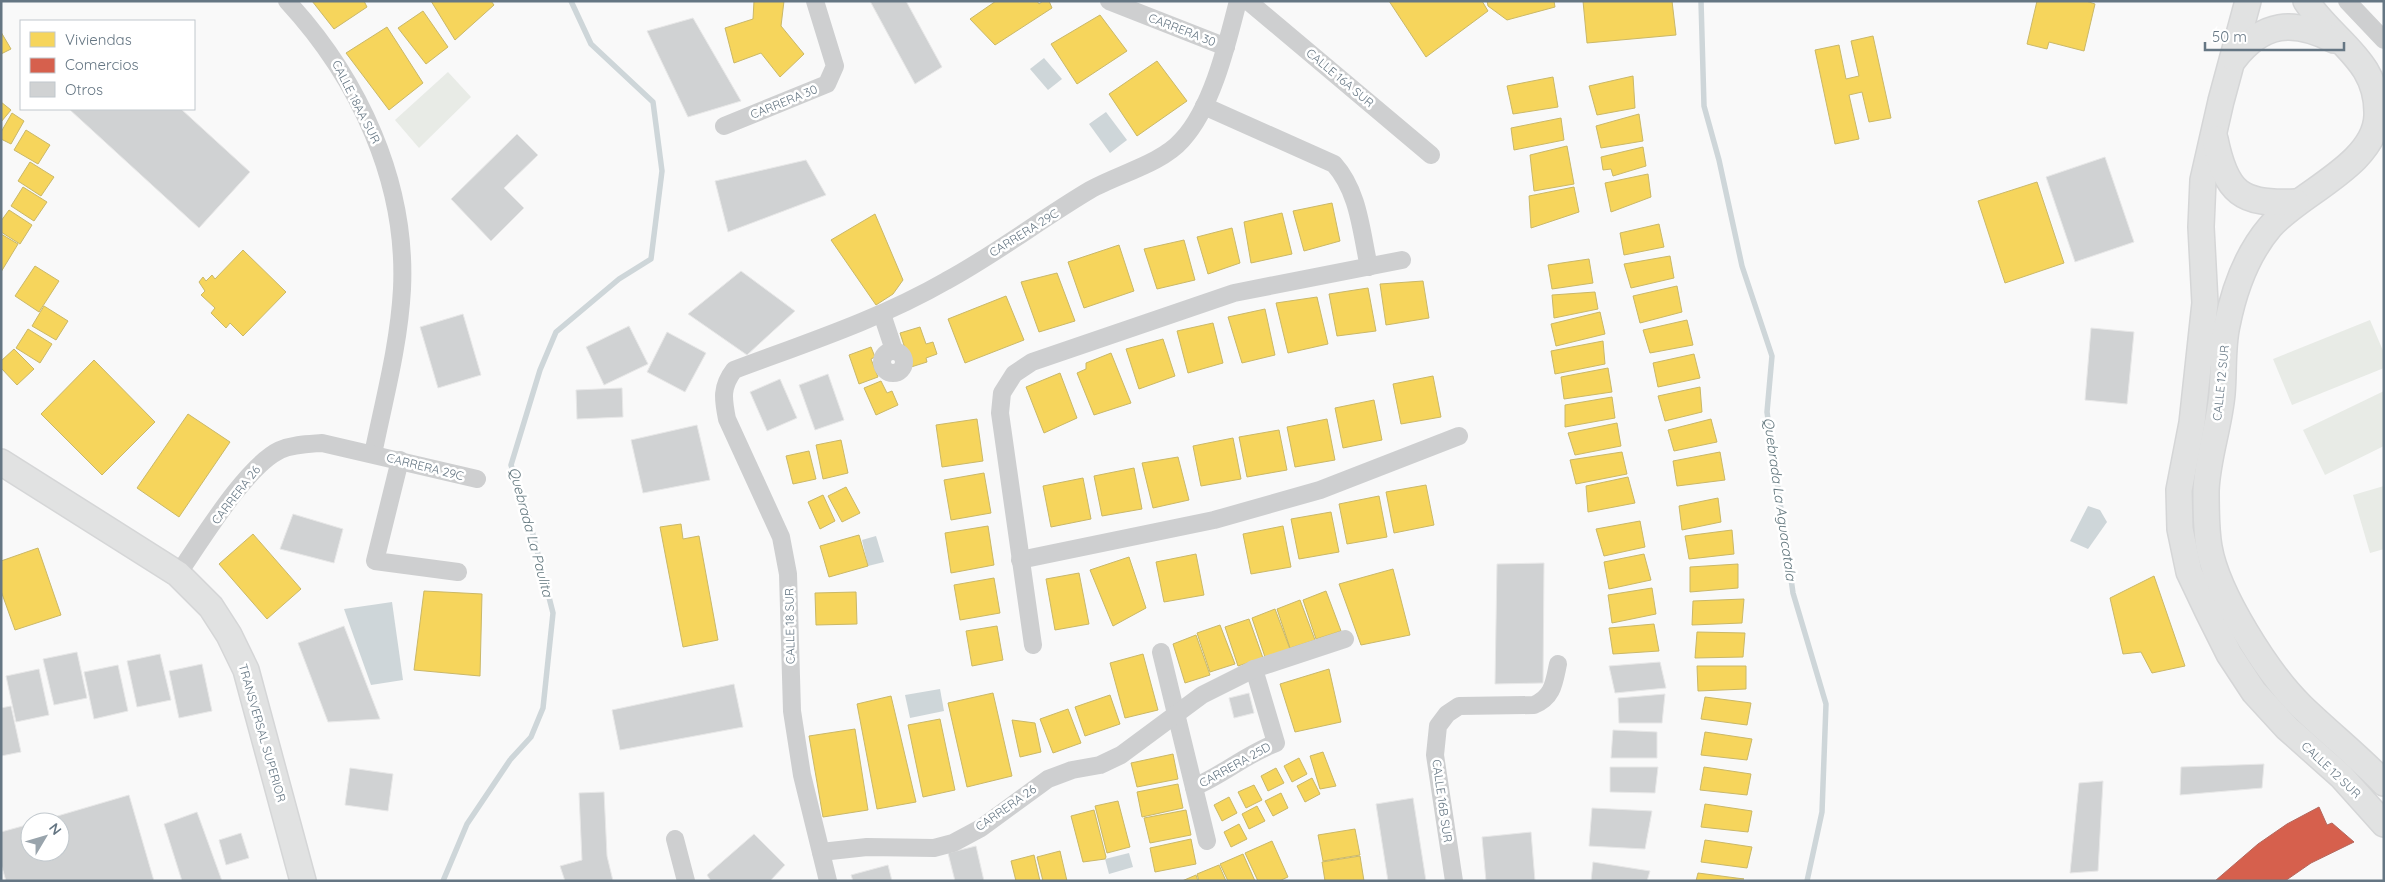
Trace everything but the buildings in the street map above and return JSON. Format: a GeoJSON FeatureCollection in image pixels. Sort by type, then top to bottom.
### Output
{"type":"FeatureCollection","features":[{"type":"Feature","properties":{"kind":"main road","name":"CALLE 12 SUR"},"geometry":{"type":"LineString","coordinates":[[2248,1],[2203,180],[2201,227],[2204,303],[2192,423],[2179,490],[2180,529],[2190,572],[2229,654],[2254,692],[2287,728],[2341,776],[2384,824]]}},
{"type":"Feature","properties":{"kind":"main road","name":"CALLE 12 SUR"},"geometry":{"type":"LineString","coordinates":[[2306,1],[2316,15],[2343,44],[2376,73],[2376,94],[2380,116],[2371,139],[2358,156],[2296,202],[2271,226],[2254,249],[2243,272],[2227,325],[2221,398],[2206,490],[2209,548],[2224,590],[2268,668],[2302,706],[2366,764],[2384,784]]}},
{"type":"Feature","properties":{"kind":"main road"},"geometry":{"type":"LineString","coordinates":[[2233,61],[2246,44],[2277,27],[2295,26],[2318,32],[2343,44]]}},
{"type":"Feature","properties":{"kind":"main road"},"geometry":{"type":"LineString","coordinates":[[2214,137],[2220,163],[2227,178],[2239,192],[2250,199],[2267,203],[2296,202]]}},
{"type":"Feature","properties":{"kind":"main road","name":"TRANSVERSAL SUPERIOR"},"geometry":{"type":"LineString","coordinates":[[1,462],[178,574],[212,607],[229,635],[246,670],[303,881]]}},
{"type":"Feature","properties":{"kind":"street","name":"CALLE 18AA SUR"},"geometry":{"type":"LineString","coordinates":[[287,1],[330,53],[351,89],[372,129],[392,186],[401,235],[402,289],[397,333],[373,454]]}},
{"type":"Feature","properties":{"kind":"street","name":"CARRERA 30"},"geometry":{"type":"LineString","coordinates":[[724,126],[827,84],[835,66],[815,1]]}},
{"type":"Feature","properties":{"kind":"street","name":"CARRERA 30"},"geometry":{"type":"LineString","coordinates":[[1109,1],[1226,47]]}},
{"type":"Feature","properties":{"kind":"street","name":"CARRERA 29C"},"geometry":{"type":"LineString","coordinates":[[726,381],[734,370],[882,314],[947,281],[1091,190],[1161,157],[1181,142],[1194,127],[1226,47],[1238,1]]}},
{"type":"Feature","properties":{"kind":"street","name":"CALLE 16A SUR"},"geometry":{"type":"LineString","coordinates":[[1248,1],[1431,155]]}},
{"type":"Feature","properties":{"kind":"street"},"geometry":{"type":"LineString","coordinates":[[2347,1],[2384,40]]}},
{"type":"Feature","properties":{"kind":"street"},"geometry":{"type":"LineString","coordinates":[[1204,106],[1334,164],[1346,177],[1354,197],[1368,267]]}},
{"type":"Feature","properties":{"kind":"street"},"geometry":{"type":"LineString","coordinates":[[1033,645],[1000,413],[1002,393],[1014,374],[1032,362],[1075,346],[1234,293],[1402,260]]}},
{"type":"Feature","properties":{"kind":"street"},"geometry":{"type":"LineString","coordinates":[[882,314],[894,350]]}},
{"type":"Feature","properties":{"kind":"street","name":"CALLE 18 SUR"},"geometry":{"type":"LineString","coordinates":[[726,381],[723,400],[727,419],[781,537],[788,574],[792,711],[802,774],[828,881]]}},
{"type":"Feature","properties":{"kind":"street"},"geometry":{"type":"LineString","coordinates":[[1020,560],[1214,520],[1243,512],[1320,490],[1459,436]]}},
{"type":"Feature","properties":{"kind":"street","name":"CARRERA 26"},"geometry":{"type":"LineString","coordinates":[[178,574],[259,464],[281,450],[301,444],[322,443],[373,454]]}},
{"type":"Feature","properties":{"kind":"street","name":"CARRERA 29C"},"geometry":{"type":"LineString","coordinates":[[373,454],[477,479]]}},
{"type":"Feature","properties":{"kind":"street"},"geometry":{"type":"LineString","coordinates":[[400,460],[375,561],[458,572]]}},
{"type":"Feature","properties":{"kind":"street","name":"CARRERA 26"},"geometry":{"type":"LineString","coordinates":[[821,852],[867,847],[934,848],[953,843],[981,828],[1048,779],[1072,770],[1100,765],[1121,755],[1202,695],[1254,669],[1345,639]]}},
{"type":"Feature","properties":{"kind":"street"},"geometry":{"type":"LineString","coordinates":[[1161,652],[1207,841]]}},
{"type":"Feature","properties":{"kind":"street","name":"CALLE 16B SUR"},"geometry":{"type":"LineString","coordinates":[[1454,881],[1435,756],[1438,726],[1447,714],[1459,706],[1534,705],[1544,701],[1552,691],[1558,664]]}},
{"type":"Feature","properties":{"kind":"street","name":"CARRERA 25D"},"geometry":{"type":"LineString","coordinates":[[1194,788],[1213,779],[1256,750],[1276,743],[1254,669]]}},
{"type":"Feature","properties":{"kind":"street"},"geometry":{"type":"LineString","coordinates":[[675,839],[686,881]]}},
{"type":"Feature","properties":{"kind":"shaded area"},"geometry":{"type":"Polygon","coordinates":[[[1044,58],[1062,79],[1048,90],[1030,69],[1044,58]]]}},
{"type":"Feature","properties":{"kind":"shaded area"},"geometry":{"type":"Polygon","coordinates":[[[448,72],[471,97],[419,148],[395,120],[448,72]]]}},
{"type":"Feature","properties":{"kind":"shaded area"},"geometry":{"type":"Polygon","coordinates":[[[1106,112],[1127,140],[1110,153],[1089,124],[1106,112]]]}},
{"type":"Feature","properties":{"kind":"shaded area"},"geometry":{"type":"Polygon","coordinates":[[[2370,320],[2384,353],[2384,368],[2292,405],[2273,359],[2370,320]]]}},
{"type":"Feature","properties":{"kind":"shaded area"},"geometry":{"type":"Polygon","coordinates":[[[2384,391],[2384,446],[2325,475],[2303,430],[2384,391]]]}},
{"type":"Feature","properties":{"kind":"shaded area"},"geometry":{"type":"Polygon","coordinates":[[[2384,486],[2384,549],[2370,553],[2353,495],[2384,486]]]}},
{"type":"Feature","properties":{"kind":"shaded area"},"geometry":{"type":"Polygon","coordinates":[[[2088,506],[2100,510],[2107,522],[2088,549],[2070,541],[2088,506]]]}},
{"type":"Feature","properties":{"kind":"shaded area"},"geometry":{"type":"Polygon","coordinates":[[[876,536],[884,562],[868,566],[862,540],[876,536]]]}},
{"type":"Feature","properties":{"kind":"shaded area"},"geometry":{"type":"Polygon","coordinates":[[[392,602],[403,680],[371,685],[344,609],[392,602]]]}},
{"type":"Feature","properties":{"kind":"shaded area"},"geometry":{"type":"Polygon","coordinates":[[[940,689],[944,711],[910,718],[905,695],[940,689]]]}},
{"type":"Feature","properties":{"kind":"shaded area"},"geometry":{"type":"Polygon","coordinates":[[[1129,853],[1133,867],[1109,874],[1105,859],[1129,853]]]}},
{"type":"Feature","properties":{"kind":"waterway","name":"Quebrada La Paulita"},"geometry":{"type":"LineString","coordinates":[[443,881],[467,824],[510,760],[531,737],[543,708],[553,613],[527,511],[511,465],[540,370],[556,332],[619,279],[651,259],[662,171],[653,102],[591,44],[571,1]]}},
{"type":"Feature","properties":{"kind":"waterway","name":"Quebrada La Aguacatala"},"geometry":{"type":"LineString","coordinates":[[1701,1],[1704,106],[1719,160],[1742,266],[1772,356],[1767,412],[1793,593],[1826,704],[1822,812],[1807,881]]}}]}
